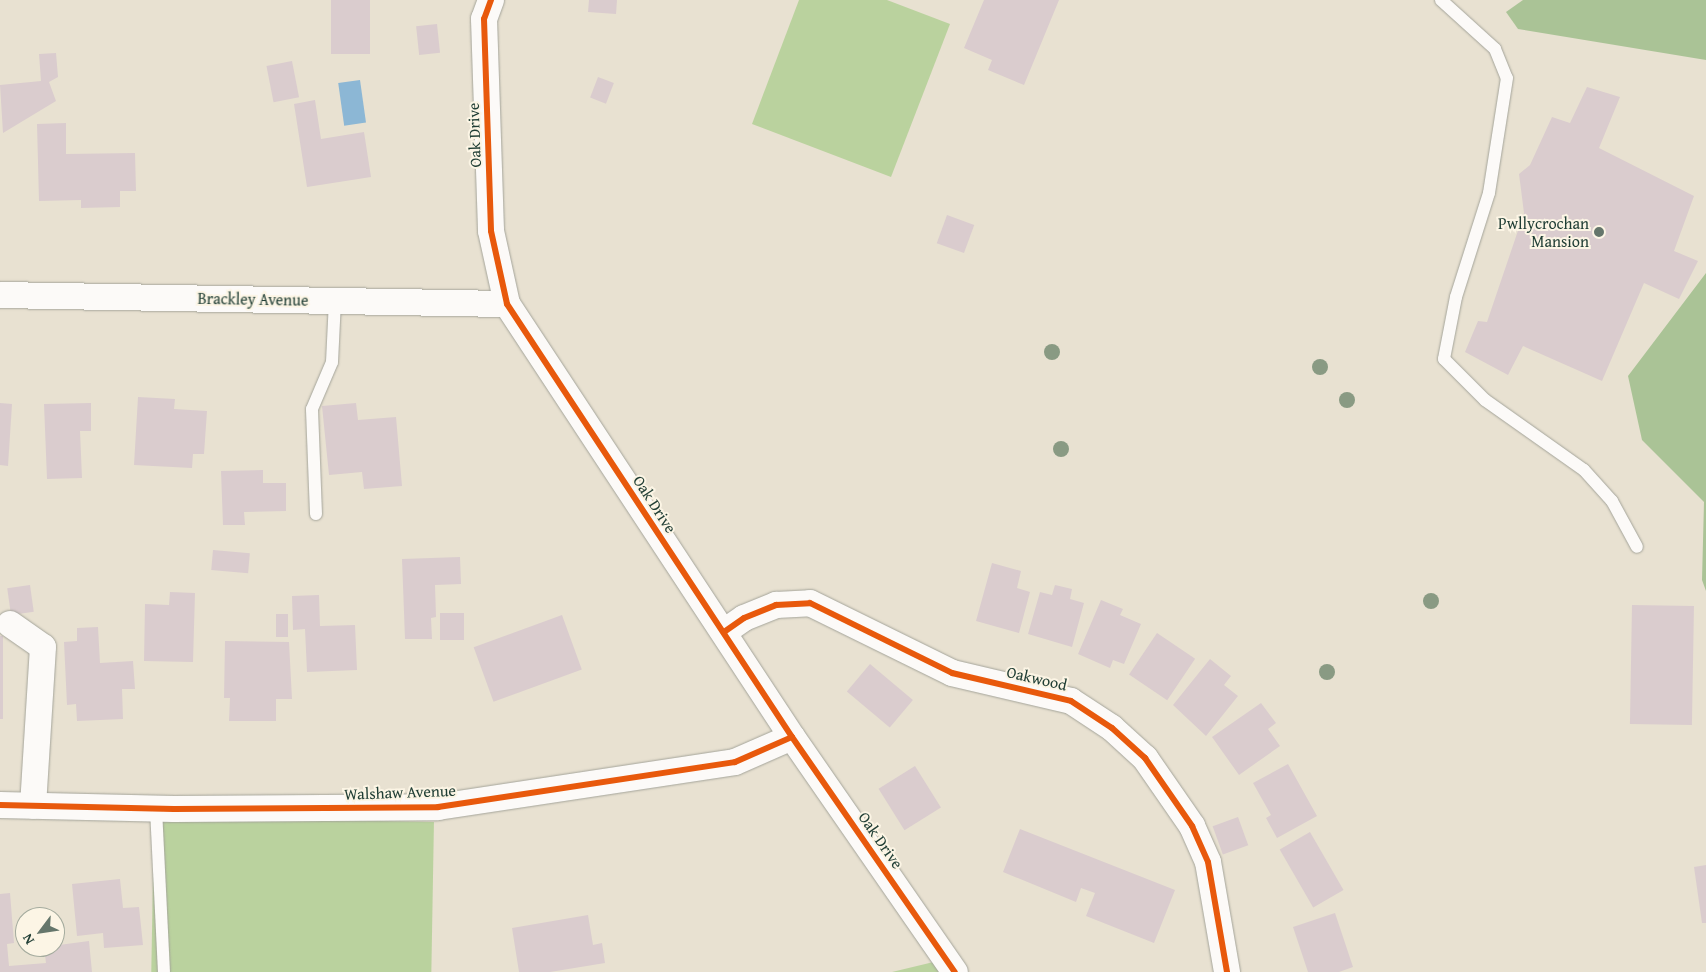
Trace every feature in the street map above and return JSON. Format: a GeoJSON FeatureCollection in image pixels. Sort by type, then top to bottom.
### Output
{"type":"FeatureCollection","features":[{"type":"Feature","properties":{"kind":"street","name":"Oak Drive"},"geometry":{"type":"LineString","coordinates":[[491,0],[484,19],[491,231],[507,304],[792,737],[955,972]]}},
{"type":"Feature","properties":{"kind":"street","name":"Brackley Avenue"},"geometry":{"type":"LineString","coordinates":[[0,294],[507,304]]}},
{"type":"Feature","properties":{"kind":"street","name":"Oakwood"},"geometry":{"type":"LineString","coordinates":[[724,632],[744,618],[776,605],[810,603],[952,673],[1071,701],[1112,728],[1145,758],[1192,826],[1208,862],[1227,972]]}},
{"type":"Feature","properties":{"kind":"street"},"geometry":{"type":"LineString","coordinates":[[10,624],[44,647],[33,806]]}},
{"type":"Feature","properties":{"kind":"street","name":"Walshaw Avenue"},"geometry":{"type":"LineString","coordinates":[[0,805],[156,809],[438,807],[735,762],[792,737]]}},
{"type":"Feature","properties":{"kind":"lane"},"geometry":{"type":"LineString","coordinates":[[1441,0],[1495,49],[1507,78],[1489,193],[1456,297],[1444,358],[1485,400],[1584,470],[1612,501],[1637,547]]}},
{"type":"Feature","properties":{"kind":"lane"},"geometry":{"type":"LineString","coordinates":[[316,514],[312,409],[332,362],[335,301]]}},
{"type":"Feature","properties":{"kind":"lane"},"geometry":{"type":"LineString","coordinates":[[156,809],[164,972]]}},
{"type":"Feature","properties":{"kind":"green space"},"geometry":{"type":"Polygon","coordinates":[[[799,0],[887,0],[950,24],[891,177],[752,124],[799,0]]]}},
{"type":"Feature","properties":{"kind":"green space"},"geometry":{"type":"Polygon","coordinates":[[[1523,0],[1706,0],[1706,60],[1518,29],[1506,12],[1523,0]]]}},
{"type":"Feature","properties":{"kind":"green space"},"geometry":{"type":"Polygon","coordinates":[[[1706,273],[1706,591],[1702,580],[1704,502],[1642,440],[1628,376],[1706,273]]]}},
{"type":"Feature","properties":{"kind":"green space"},"geometry":{"type":"Polygon","coordinates":[[[154,817],[434,822],[431,972],[151,972],[154,817]]]}},
{"type":"Feature","properties":{"kind":"green space"},"geometry":{"type":"Polygon","coordinates":[[[946,959],[955,972],[892,972],[946,959]]]}},
{"type":"Feature","properties":{"kind":"water"},"geometry":{"type":"Polygon","coordinates":[[[360,80],[366,123],[344,126],[338,83],[360,80]]]}},
{"type":"Feature","properties":{"kind":"building"},"geometry":{"type":"Polygon","coordinates":[[[331,0],[370,0],[370,54],[331,54],[331,0]]]}},
{"type":"Feature","properties":{"kind":"building"},"geometry":{"type":"Polygon","coordinates":[[[589,0],[617,0],[616,14],[588,12],[589,0]]]}},
{"type":"Feature","properties":{"kind":"building"},"geometry":{"type":"Polygon","coordinates":[[[984,0],[1059,0],[1024,85],[988,70],[992,60],[964,48],[984,0]]]}},
{"type":"Feature","properties":{"kind":"building"},"geometry":{"type":"Polygon","coordinates":[[[437,24],[440,53],[419,55],[416,26],[437,24]]]}},
{"type":"Feature","properties":{"kind":"building"},"geometry":{"type":"Polygon","coordinates":[[[56,53],[58,77],[49,82],[56,101],[3,133],[0,85],[41,81],[39,54],[56,53]]]}},
{"type":"Feature","properties":{"kind":"building"},"geometry":{"type":"Polygon","coordinates":[[[292,61],[299,97],[274,102],[266,66],[292,61]]]}},
{"type":"Feature","properties":{"kind":"building"},"geometry":{"type":"Polygon","coordinates":[[[598,77],[614,83],[606,104],[590,98],[598,77]]]}},
{"type":"Feature","properties":{"kind":"building","name":"Pwllycrochan Mansion"},"geometry":{"type":"Polygon","coordinates":[[[1587,87],[1620,97],[1599,148],[1694,196],[1674,251],[1698,261],[1679,299],[1644,283],[1602,381],[1523,346],[1508,375],[1465,352],[1478,321],[1487,322],[1524,213],[1519,174],[1530,165],[1552,117],[1570,123],[1587,87]]]}},
{"type":"Feature","properties":{"kind":"building"},"geometry":{"type":"Polygon","coordinates":[[[315,100],[321,139],[364,132],[371,177],[307,187],[294,104],[315,100]]]}},
{"type":"Feature","properties":{"kind":"building"},"geometry":{"type":"Polygon","coordinates":[[[66,123],[66,154],[135,153],[136,191],[120,191],[120,207],[81,208],[81,200],[39,201],[37,124],[66,123]]]}},
{"type":"Feature","properties":{"kind":"building"},"geometry":{"type":"Polygon","coordinates":[[[947,215],[974,225],[964,253],[937,243],[947,215]]]}},
{"type":"Feature","properties":{"kind":"building"},"geometry":{"type":"Polygon","coordinates":[[[138,397],[175,399],[174,409],[207,411],[204,454],[193,454],[192,468],[134,465],[138,397]]]}},
{"type":"Feature","properties":{"kind":"building"},"geometry":{"type":"Polygon","coordinates":[[[0,403],[12,404],[8,466],[0,465],[0,403]]]}},
{"type":"Feature","properties":{"kind":"building"},"geometry":{"type":"Polygon","coordinates":[[[91,403],[91,431],[80,431],[82,478],[47,479],[44,404],[91,403]]]}},
{"type":"Feature","properties":{"kind":"building"},"geometry":{"type":"Polygon","coordinates":[[[356,403],[358,420],[396,417],[402,486],[364,489],[362,472],[329,475],[322,406],[356,403]]]}},
{"type":"Feature","properties":{"kind":"building"},"geometry":{"type":"Polygon","coordinates":[[[263,470],[263,483],[286,483],[286,511],[244,512],[245,525],[223,525],[221,471],[263,470]]]}},
{"type":"Feature","properties":{"kind":"building"},"geometry":{"type":"Polygon","coordinates":[[[213,550],[250,553],[248,573],[211,570],[213,550]]]}},
{"type":"Feature","properties":{"kind":"building"},"geometry":{"type":"Polygon","coordinates":[[[460,557],[461,584],[435,585],[436,617],[431,618],[432,639],[405,639],[402,559],[460,557]]]}},
{"type":"Feature","properties":{"kind":"building"},"geometry":{"type":"Polygon","coordinates":[[[992,563],[1021,571],[1017,588],[1030,592],[1019,633],[976,621],[992,563]]]}},
{"type":"Feature","properties":{"kind":"building"},"geometry":{"type":"Polygon","coordinates":[[[30,585],[34,612],[11,615],[7,588],[30,585]]]}},
{"type":"Feature","properties":{"kind":"building"},"geometry":{"type":"Polygon","coordinates":[[[1055,585],[1072,589],[1070,599],[1084,603],[1072,647],[1028,634],[1040,592],[1052,595],[1055,585]]]}},
{"type":"Feature","properties":{"kind":"building"},"geometry":{"type":"Polygon","coordinates":[[[170,592],[195,593],[193,662],[144,661],[145,604],[169,605],[170,592]]]}},
{"type":"Feature","properties":{"kind":"building"},"geometry":{"type":"Polygon","coordinates":[[[319,595],[320,626],[355,625],[357,670],[307,672],[305,629],[293,630],[292,596],[319,595]]]}},
{"type":"Feature","properties":{"kind":"building"},"geometry":{"type":"Polygon","coordinates":[[[1101,600],[1123,609],[1120,615],[1141,624],[1124,664],[1113,660],[1110,668],[1078,654],[1101,600]]]}},
{"type":"Feature","properties":{"kind":"building"},"geometry":{"type":"Polygon","coordinates":[[[1632,605],[1694,606],[1692,725],[1630,724],[1632,605]]]}},
{"type":"Feature","properties":{"kind":"building"},"geometry":{"type":"Polygon","coordinates":[[[440,613],[464,613],[464,640],[440,640],[440,613]]]}},
{"type":"Feature","properties":{"kind":"building"},"geometry":{"type":"Polygon","coordinates":[[[276,614],[288,614],[288,637],[276,637],[276,614]]]}},
{"type":"Feature","properties":{"kind":"building"},"geometry":{"type":"Polygon","coordinates":[[[562,615],[582,670],[494,702],[474,647],[562,615]]]}},
{"type":"Feature","properties":{"kind":"building"},"geometry":{"type":"Polygon","coordinates":[[[98,627],[100,663],[133,661],[135,689],[122,689],[123,719],[77,721],[76,704],[67,705],[64,642],[77,641],[77,628],[98,627]]]}},
{"type":"Feature","properties":{"kind":"building"},"geometry":{"type":"Polygon","coordinates":[[[1157,633],[1195,659],[1167,700],[1129,674],[1157,633]]]}},
{"type":"Feature","properties":{"kind":"building"},"geometry":{"type":"Polygon","coordinates":[[[0,636],[3,636],[3,719],[0,719],[0,636]]]}},
{"type":"Feature","properties":{"kind":"building"},"geometry":{"type":"Polygon","coordinates":[[[225,641],[289,642],[292,699],[276,699],[276,721],[229,721],[230,698],[224,698],[225,641]]]}},
{"type":"Feature","properties":{"kind":"building"},"geometry":{"type":"Polygon","coordinates":[[[1210,659],[1231,676],[1224,685],[1238,696],[1206,736],[1173,705],[1210,659]]]}},
{"type":"Feature","properties":{"kind":"building"},"geometry":{"type":"Polygon","coordinates":[[[870,664],[913,700],[890,728],[847,692],[870,664]]]}},
{"type":"Feature","properties":{"kind":"building"},"geometry":{"type":"Polygon","coordinates":[[[1261,703],[1276,723],[1268,729],[1280,746],[1239,775],[1212,737],[1261,703]]]}},
{"type":"Feature","properties":{"kind":"building"},"geometry":{"type":"Polygon","coordinates":[[[1288,764],[1317,816],[1277,838],[1266,818],[1271,815],[1253,783],[1288,764]]]}},
{"type":"Feature","properties":{"kind":"building"},"geometry":{"type":"Polygon","coordinates":[[[915,766],[941,808],[904,830],[879,789],[915,766]]]}},
{"type":"Feature","properties":{"kind":"building"},"geometry":{"type":"Polygon","coordinates":[[[1238,817],[1248,845],[1223,854],[1213,826],[1238,817]]]}},
{"type":"Feature","properties":{"kind":"building"},"geometry":{"type":"Polygon","coordinates":[[[1020,829],[1175,890],[1154,943],[1086,916],[1095,893],[1081,888],[1076,902],[1003,872],[1020,829]]]}},
{"type":"Feature","properties":{"kind":"building"},"geometry":{"type":"Polygon","coordinates":[[[1310,832],[1344,890],[1313,908],[1280,849],[1310,832]]]}},
{"type":"Feature","properties":{"kind":"building"},"geometry":{"type":"Polygon","coordinates":[[[1706,865],[1706,923],[1702,923],[1694,867],[1706,865]]]}},
{"type":"Feature","properties":{"kind":"building"},"geometry":{"type":"Polygon","coordinates":[[[120,879],[123,908],[139,907],[143,945],[104,948],[103,933],[77,936],[72,884],[120,879]]]}},
{"type":"Feature","properties":{"kind":"building"},"geometry":{"type":"Polygon","coordinates":[[[10,893],[14,943],[7,944],[9,966],[46,963],[45,957],[65,957],[65,944],[89,941],[92,972],[0,972],[0,894],[10,893]]]}},
{"type":"Feature","properties":{"kind":"building"},"geometry":{"type":"Polygon","coordinates":[[[1335,913],[1353,967],[1339,972],[1308,972],[1293,927],[1335,913]]]}},
{"type":"Feature","properties":{"kind":"building"},"geometry":{"type":"Polygon","coordinates":[[[588,915],[593,945],[602,943],[605,963],[550,972],[519,972],[512,928],[588,915]]]}},
{"type":"Feature","properties":{"kind":"cycle path"},"geometry":{"type":"LineString","coordinates":[[491,0],[484,19],[491,231],[507,304],[792,737],[955,972]]}},
{"type":"Feature","properties":{"kind":"cycle path"},"geometry":{"type":"LineString","coordinates":[[724,632],[744,618],[776,605],[810,603],[952,673],[1071,701],[1112,728],[1145,758],[1192,826],[1208,862],[1227,972]]}},
{"type":"Feature","properties":{"kind":"cycle path"},"geometry":{"type":"LineString","coordinates":[[0,805],[174,809],[438,807],[735,762],[792,737]]}},
{"type":"Feature","properties":{"kind":"place","name":"Pwllycrochan Mansion"},"geometry":{"type":"Point","coordinates":[1599,232]}}]}
